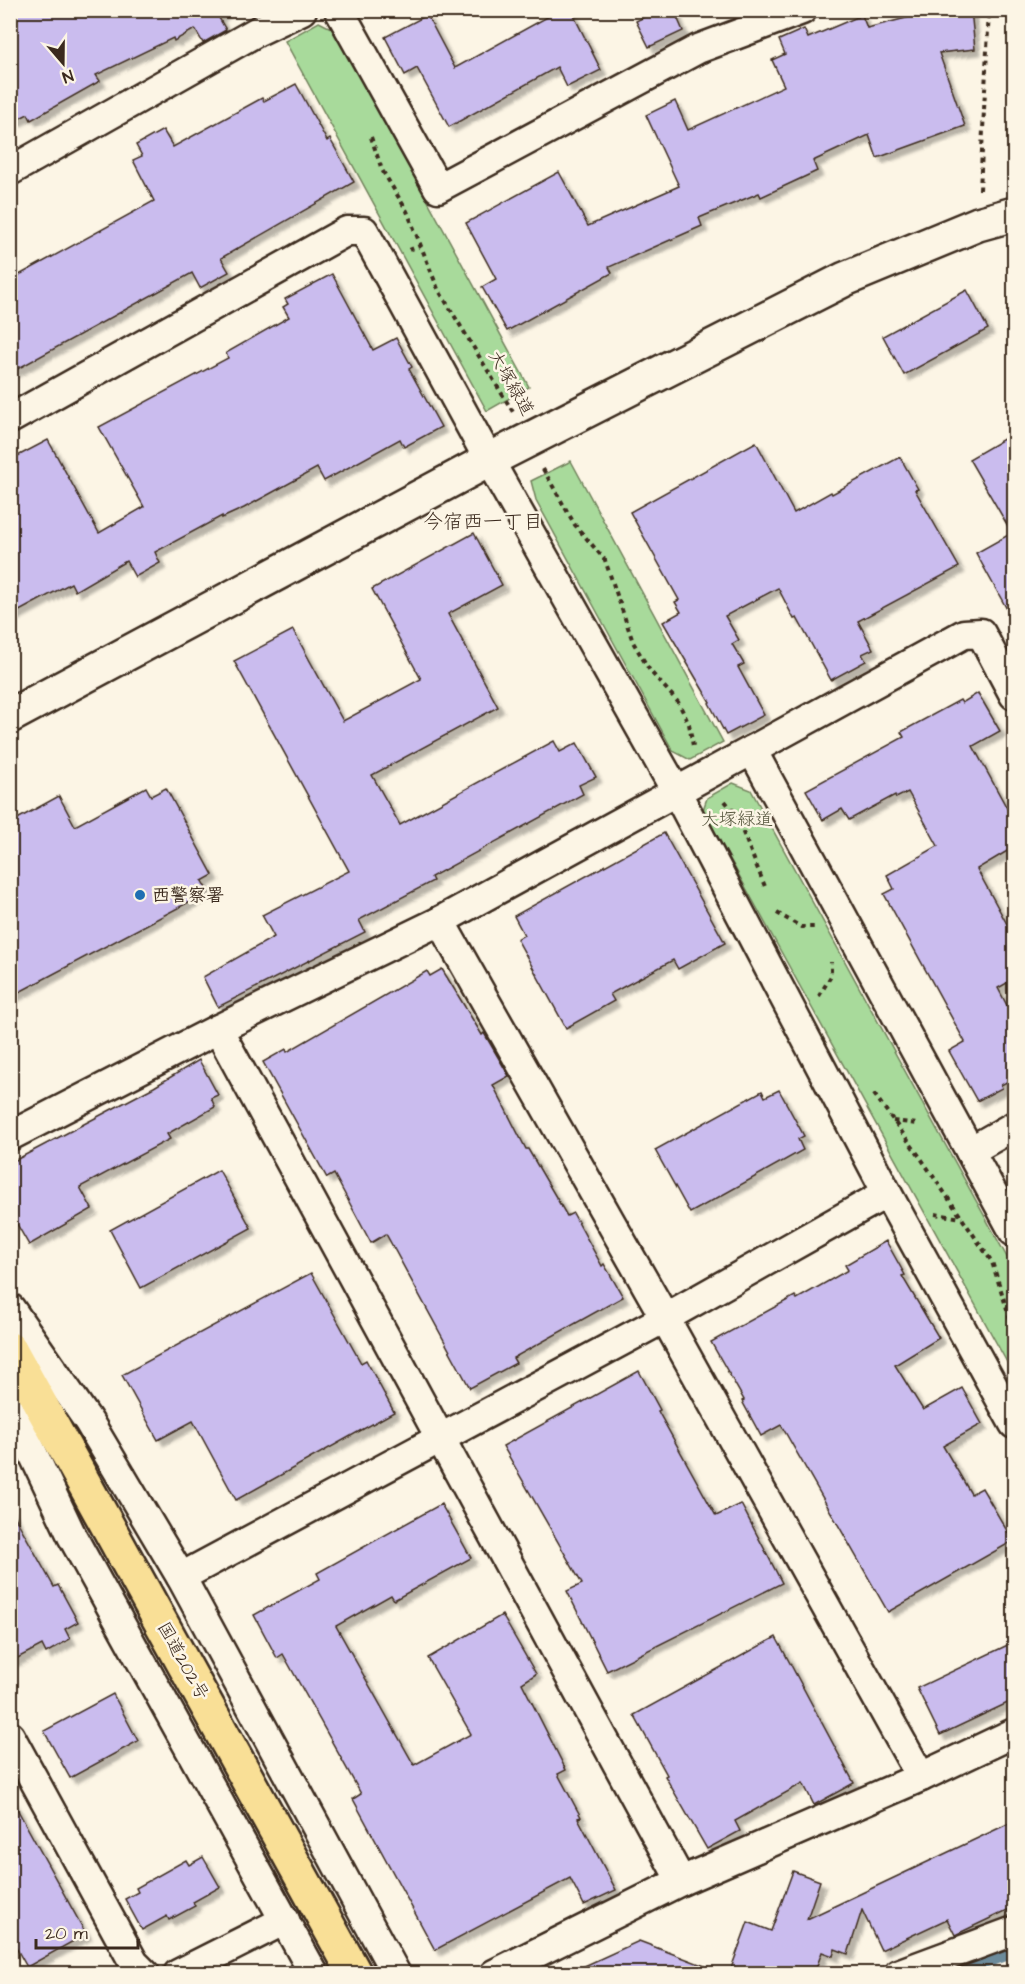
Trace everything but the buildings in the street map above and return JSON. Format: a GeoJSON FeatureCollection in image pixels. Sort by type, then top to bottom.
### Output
{"type":"FeatureCollection","features":[{"type":"Feature","properties":{"kind":"highway","name":"国道202号"},"geometry":{"type":"LineString","coordinates":[[10,1349],[355,1974]]}},
{"type":"Feature","properties":{"kind":"street"},"geometry":{"type":"LineString","coordinates":[[10,171],[253,21],[302,10]]}},
{"type":"Feature","properties":{"kind":"street"},"geometry":{"type":"LineString","coordinates":[[339,10],[438,188],[698,49],[802,10]]}},
{"type":"Feature","properties":{"kind":"street"},"geometry":{"type":"LineString","coordinates":[[10,716],[529,439],[845,279],[978,224],[1014,214]]}},
{"type":"Feature","properties":{"kind":"street"},"geometry":{"type":"LineString","coordinates":[[10,419],[347,231],[364,231],[489,460],[676,791],[887,1193],[1014,1424]]}},
{"type":"Feature","properties":{"kind":"street"},"geometry":{"type":"LineString","coordinates":[[10,1136],[218,1029],[440,921],[964,634],[981,633],[1014,695]]}},
{"type":"Feature","properties":{"kind":"street"},"geometry":{"type":"LineString","coordinates":[[752,750],[1014,1232]]}},
{"type":"Feature","properties":{"kind":"street"},"geometry":{"type":"LineString","coordinates":[[440,921],[921,1777]]}},
{"type":"Feature","properties":{"kind":"street"},"geometry":{"type":"LineString","coordinates":[[218,1029],[681,1881]]}},
{"type":"Feature","properties":{"kind":"street"},"geometry":{"type":"LineString","coordinates":[[970,1151],[1014,1126]]}},
{"type":"Feature","properties":{"kind":"street"},"geometry":{"type":"LineString","coordinates":[[181,1577],[665,1318],[887,1193]]}},
{"type":"Feature","properties":{"kind":"street"},"geometry":{"type":"LineString","coordinates":[[10,1308],[89,1422],[181,1577],[396,1974]]}},
{"type":"Feature","properties":{"kind":"street"},"geometry":{"type":"LineString","coordinates":[[10,1405],[72,1536],[314,1974]]}},
{"type":"Feature","properties":{"kind":"street"},"geometry":{"type":"LineString","coordinates":[[494,1974],[681,1881],[921,1777],[1014,1733]]}},
{"type":"Feature","properties":{"kind":"street"},"geometry":{"type":"LineString","coordinates":[[10,1736],[134,1963],[145,1974]]}},
{"type":"Feature","properties":{"kind":"street"},"geometry":{"type":"LineString","coordinates":[[178,1974],[285,1920]]}},
{"type":"Feature","properties":{"kind":"street"},"geometry":{"type":"LineString","coordinates":[[898,1974],[1014,1931]]}},
{"type":"Feature","properties":{"kind":"path"},"geometry":{"type":"LineString","coordinates":[[978,224],[989,10]]}},
{"type":"Feature","properties":{"kind":"path","name":"大塚緑道"},"geometry":{"type":"LineString","coordinates":[[370,136],[382,170],[407,211],[438,289],[529,439],[555,493],[575,525],[605,561],[633,642],[650,671],[678,702],[689,724],[697,760],[735,813],[767,891]]}},
{"type":"Feature","properties":{"kind":"path"},"geometry":{"type":"LineString","coordinates":[[782,923],[776,913],[801,927],[820,928]]}},
{"type":"Feature","properties":{"kind":"path"},"geometry":{"type":"LineString","coordinates":[[814,986],[819,996],[831,976],[831,959]]}},
{"type":"Feature","properties":{"kind":"path"},"geometry":{"type":"LineString","coordinates":[[867,1086],[926,1165],[992,1262],[1014,1332]]}},
{"type":"Feature","properties":{"kind":"green space"},"geometry":{"type":"Polygon","coordinates":[[[319,22],[335,30],[529,387],[487,411],[285,41],[319,22]]]}},
{"type":"Feature","properties":{"kind":"green space","name":"大塚緑道"},"geometry":{"type":"Polygon","coordinates":[[[571,461],[723,742],[690,760],[673,751],[536,500],[531,481],[571,461]]]}},
{"type":"Feature","properties":{"kind":"green space","name":"大塚緑道"},"geometry":{"type":"Polygon","coordinates":[[[733,783],[751,790],[1014,1270],[1014,1375],[703,810],[707,798],[733,783]]]}},
{"type":"Feature","properties":{"kind":"waterway"},"geometry":{"type":"LineString","coordinates":[[957,1974],[1014,1953]]}},
{"type":"Feature","properties":{"kind":"place","name":"西警察署"},"geometry":{"type":"Point","coordinates":[140,895]}},
{"type":"Feature","properties":{"kind":"district","name":"今宿西一丁目"},"geometry":{"type":"Point","coordinates":[483,522]}}]}
